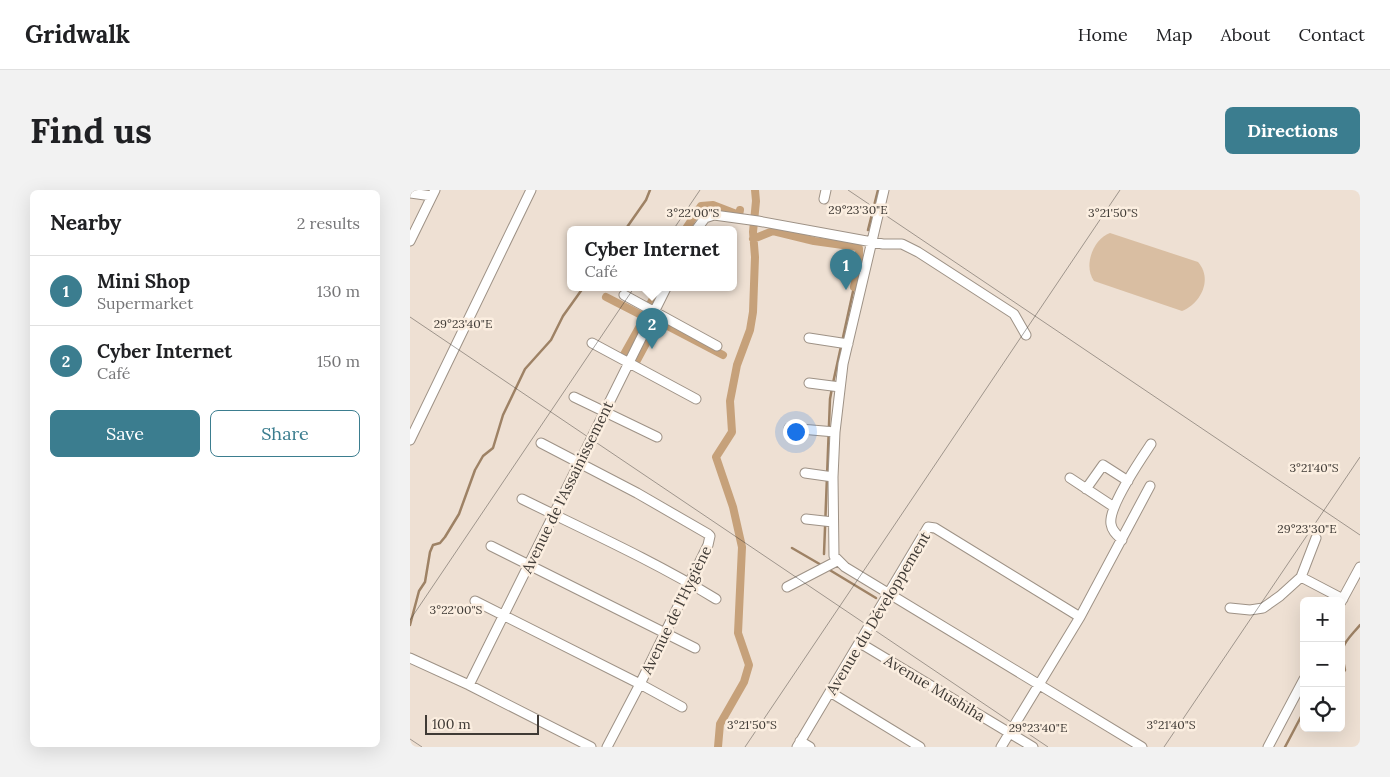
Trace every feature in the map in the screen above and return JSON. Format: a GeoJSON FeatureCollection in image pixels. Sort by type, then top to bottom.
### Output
{"type":"FeatureCollection","features":[{"type":"Feature","properties":{"kind":"street"},"geometry":{"type":"LineString","coordinates":[[410,440],[531,190]]}},
{"type":"Feature","properties":{"kind":"street"},"geometry":{"type":"LineString","coordinates":[[884,190],[848,344],[840,387],[833,477],[833,550],[837,561],[1142,747]]}},
{"type":"Feature","properties":{"kind":"street"},"geometry":{"type":"LineString","coordinates":[[410,193],[434,193],[410,241]]}},
{"type":"Feature","properties":{"kind":"street"},"geometry":{"type":"LineString","coordinates":[[699,226],[705,218],[714,215],[758,221],[883,244],[902,244],[918,252],[1014,314],[1026,336]]}},
{"type":"Feature","properties":{"kind":"street","name":"Avenue de l'Assainissement"},"geometry":{"type":"LineString","coordinates":[[469,686],[664,291]]}},
{"type":"Feature","properties":{"kind":"street"},"geometry":{"type":"LineString","coordinates":[[624,295],[716,346]]}},
{"type":"Feature","properties":{"kind":"street"},"geometry":{"type":"LineString","coordinates":[[809,338],[848,344]]}},
{"type":"Feature","properties":{"kind":"street"},"geometry":{"type":"LineString","coordinates":[[592,343],[696,399]]}},
{"type":"Feature","properties":{"kind":"street"},"geometry":{"type":"LineString","coordinates":[[809,383],[840,387]]}},
{"type":"Feature","properties":{"kind":"street"},"geometry":{"type":"LineString","coordinates":[[574,397],[657,437]]}},
{"type":"Feature","properties":{"kind":"street"},"geometry":{"type":"LineString","coordinates":[[789,428],[835,432]]}},
{"type":"Feature","properties":{"kind":"street","name":"Avenue de l'Hygiène"},"geometry":{"type":"LineString","coordinates":[[541,443],[636,493],[708,534],[710,541],[607,747]]}},
{"type":"Feature","properties":{"kind":"street"},"geometry":{"type":"LineString","coordinates":[[1122,540],[1111,525],[1114,507],[1151,444]]}},
{"type":"Feature","properties":{"kind":"street"},"geometry":{"type":"LineString","coordinates":[[1086,489],[1103,465],[1128,481]]}},
{"type":"Feature","properties":{"kind":"street"},"geometry":{"type":"LineString","coordinates":[[805,473],[833,477]]}},
{"type":"Feature","properties":{"kind":"street"},"geometry":{"type":"LineString","coordinates":[[1070,478],[1114,507]]}},
{"type":"Feature","properties":{"kind":"street"},"geometry":{"type":"LineString","coordinates":[[1001,747],[1080,617],[1150,486]]}},
{"type":"Feature","properties":{"kind":"street"},"geometry":{"type":"LineString","coordinates":[[522,499],[689,582],[716,599]]}},
{"type":"Feature","properties":{"kind":"street"},"geometry":{"type":"LineString","coordinates":[[806,519],[833,522]]}},
{"type":"Feature","properties":{"kind":"street","name":"Avenue du Développement"},"geometry":{"type":"LineString","coordinates":[[798,744],[860,643],[925,530],[932,527],[1080,617]]}},
{"type":"Feature","properties":{"kind":"street"},"geometry":{"type":"LineString","coordinates":[[1230,608],[1250,610],[1264,608],[1280,596],[1301,577],[1316,538]]}},
{"type":"Feature","properties":{"kind":"street"},"geometry":{"type":"LineString","coordinates":[[491,546],[695,648]]}},
{"type":"Feature","properties":{"kind":"street"},"geometry":{"type":"LineString","coordinates":[[787,587],[837,561]]}},
{"type":"Feature","properties":{"kind":"street"},"geometry":{"type":"LineString","coordinates":[[1344,597],[1360,567]]}},
{"type":"Feature","properties":{"kind":"street"},"geometry":{"type":"LineString","coordinates":[[1301,577],[1335,597]]}},
{"type":"Feature","properties":{"kind":"street"},"geometry":{"type":"LineString","coordinates":[[475,601],[682,707]]}},
{"type":"Feature","properties":{"kind":"street","name":"Avenue Mushiha"},"geometry":{"type":"LineString","coordinates":[[860,643],[1033,747]]}},
{"type":"Feature","properties":{"kind":"street"},"geometry":{"type":"LineString","coordinates":[[410,658],[591,747]]}},
{"type":"Feature","properties":{"kind":"street"},"geometry":{"type":"LineString","coordinates":[[1268,747],[1300,687]]}},
{"type":"Feature","properties":{"kind":"street"},"geometry":{"type":"LineString","coordinates":[[830,692],[920,747]]}},
{"type":"Feature","properties":{"kind":"street"},"geometry":{"type":"LineString","coordinates":[[798,744],[810,747]]}},
{"type":"Feature","properties":{"kind":"shaded area"},"geometry":{"type":"Polygon","coordinates":[[[1110,233],[1198,262],[1202,269],[1205,283],[1195,302],[1182,311],[1094,281],[1089,268],[1091,254],[1099,241],[1110,233]]]}},
{"type":"Feature","properties":{"kind":"waterway"},"geometry":{"type":"LineString","coordinates":[[628,226],[646,200],[650,190]]}},
{"type":"Feature","properties":{"kind":"waterway"},"geometry":{"type":"LineString","coordinates":[[718,747],[720,724],[744,682],[749,665],[738,633],[742,547],[733,507],[716,457],[732,432],[730,401],[737,365],[750,330],[753,312],[755,190]]}},
{"type":"Feature","properties":{"kind":"waterway"},"geometry":{"type":"LineString","coordinates":[[868,230],[878,190]]}},
{"type":"Feature","properties":{"kind":"waterway"},"geometry":{"type":"LineString","coordinates":[[688,226],[701,206],[713,205],[739,215],[740,210]]}},
{"type":"Feature","properties":{"kind":"waterway"},"geometry":{"type":"LineString","coordinates":[[753,239],[773,231],[814,241],[857,247],[859,248],[859,262],[854,287]]}},
{"type":"Feature","properties":{"kind":"waterway"},"geometry":{"type":"LineString","coordinates":[[833,383],[854,287]]}},
{"type":"Feature","properties":{"kind":"waterway"},"geometry":{"type":"LineString","coordinates":[[410,625],[419,591],[425,582],[433,545],[440,543],[459,514],[475,470],[483,456],[493,448],[503,415],[525,369],[551,340],[563,316],[581,291]]}},
{"type":"Feature","properties":{"kind":"waterway"},"geometry":{"type":"LineString","coordinates":[[649,306],[657,291]]}},
{"type":"Feature","properties":{"kind":"waterway"},"geometry":{"type":"LineString","coordinates":[[606,297],[645,317],[622,358]]}},
{"type":"Feature","properties":{"kind":"waterway"},"geometry":{"type":"LineString","coordinates":[[636,362],[658,321],[723,355]]}},
{"type":"Feature","properties":{"kind":"waterway"},"geometry":{"type":"LineString","coordinates":[[824,554],[832,388]]}},
{"type":"Feature","properties":{"kind":"waterway"},"geometry":{"type":"LineString","coordinates":[[792,548],[823,566]]}},
{"type":"Feature","properties":{"kind":"waterway"},"geometry":{"type":"LineString","coordinates":[[828,569],[876,598]]}},
{"type":"Feature","properties":{"kind":"waterway"},"geometry":{"type":"LineString","coordinates":[[1345,644],[1360,625]]}},
{"type":"Feature","properties":{"kind":"waterway"},"geometry":{"type":"LineString","coordinates":[[1285,747],[1300,719]]}},
{"type":"Feature","properties":{"kind":"place","name":"Mini Shop"},"geometry":{"type":"Point","coordinates":[846,290]}},
{"type":"Feature","properties":{"kind":"place","name":"Cyber Internet"},"geometry":{"type":"Point","coordinates":[652,349]}}]}
